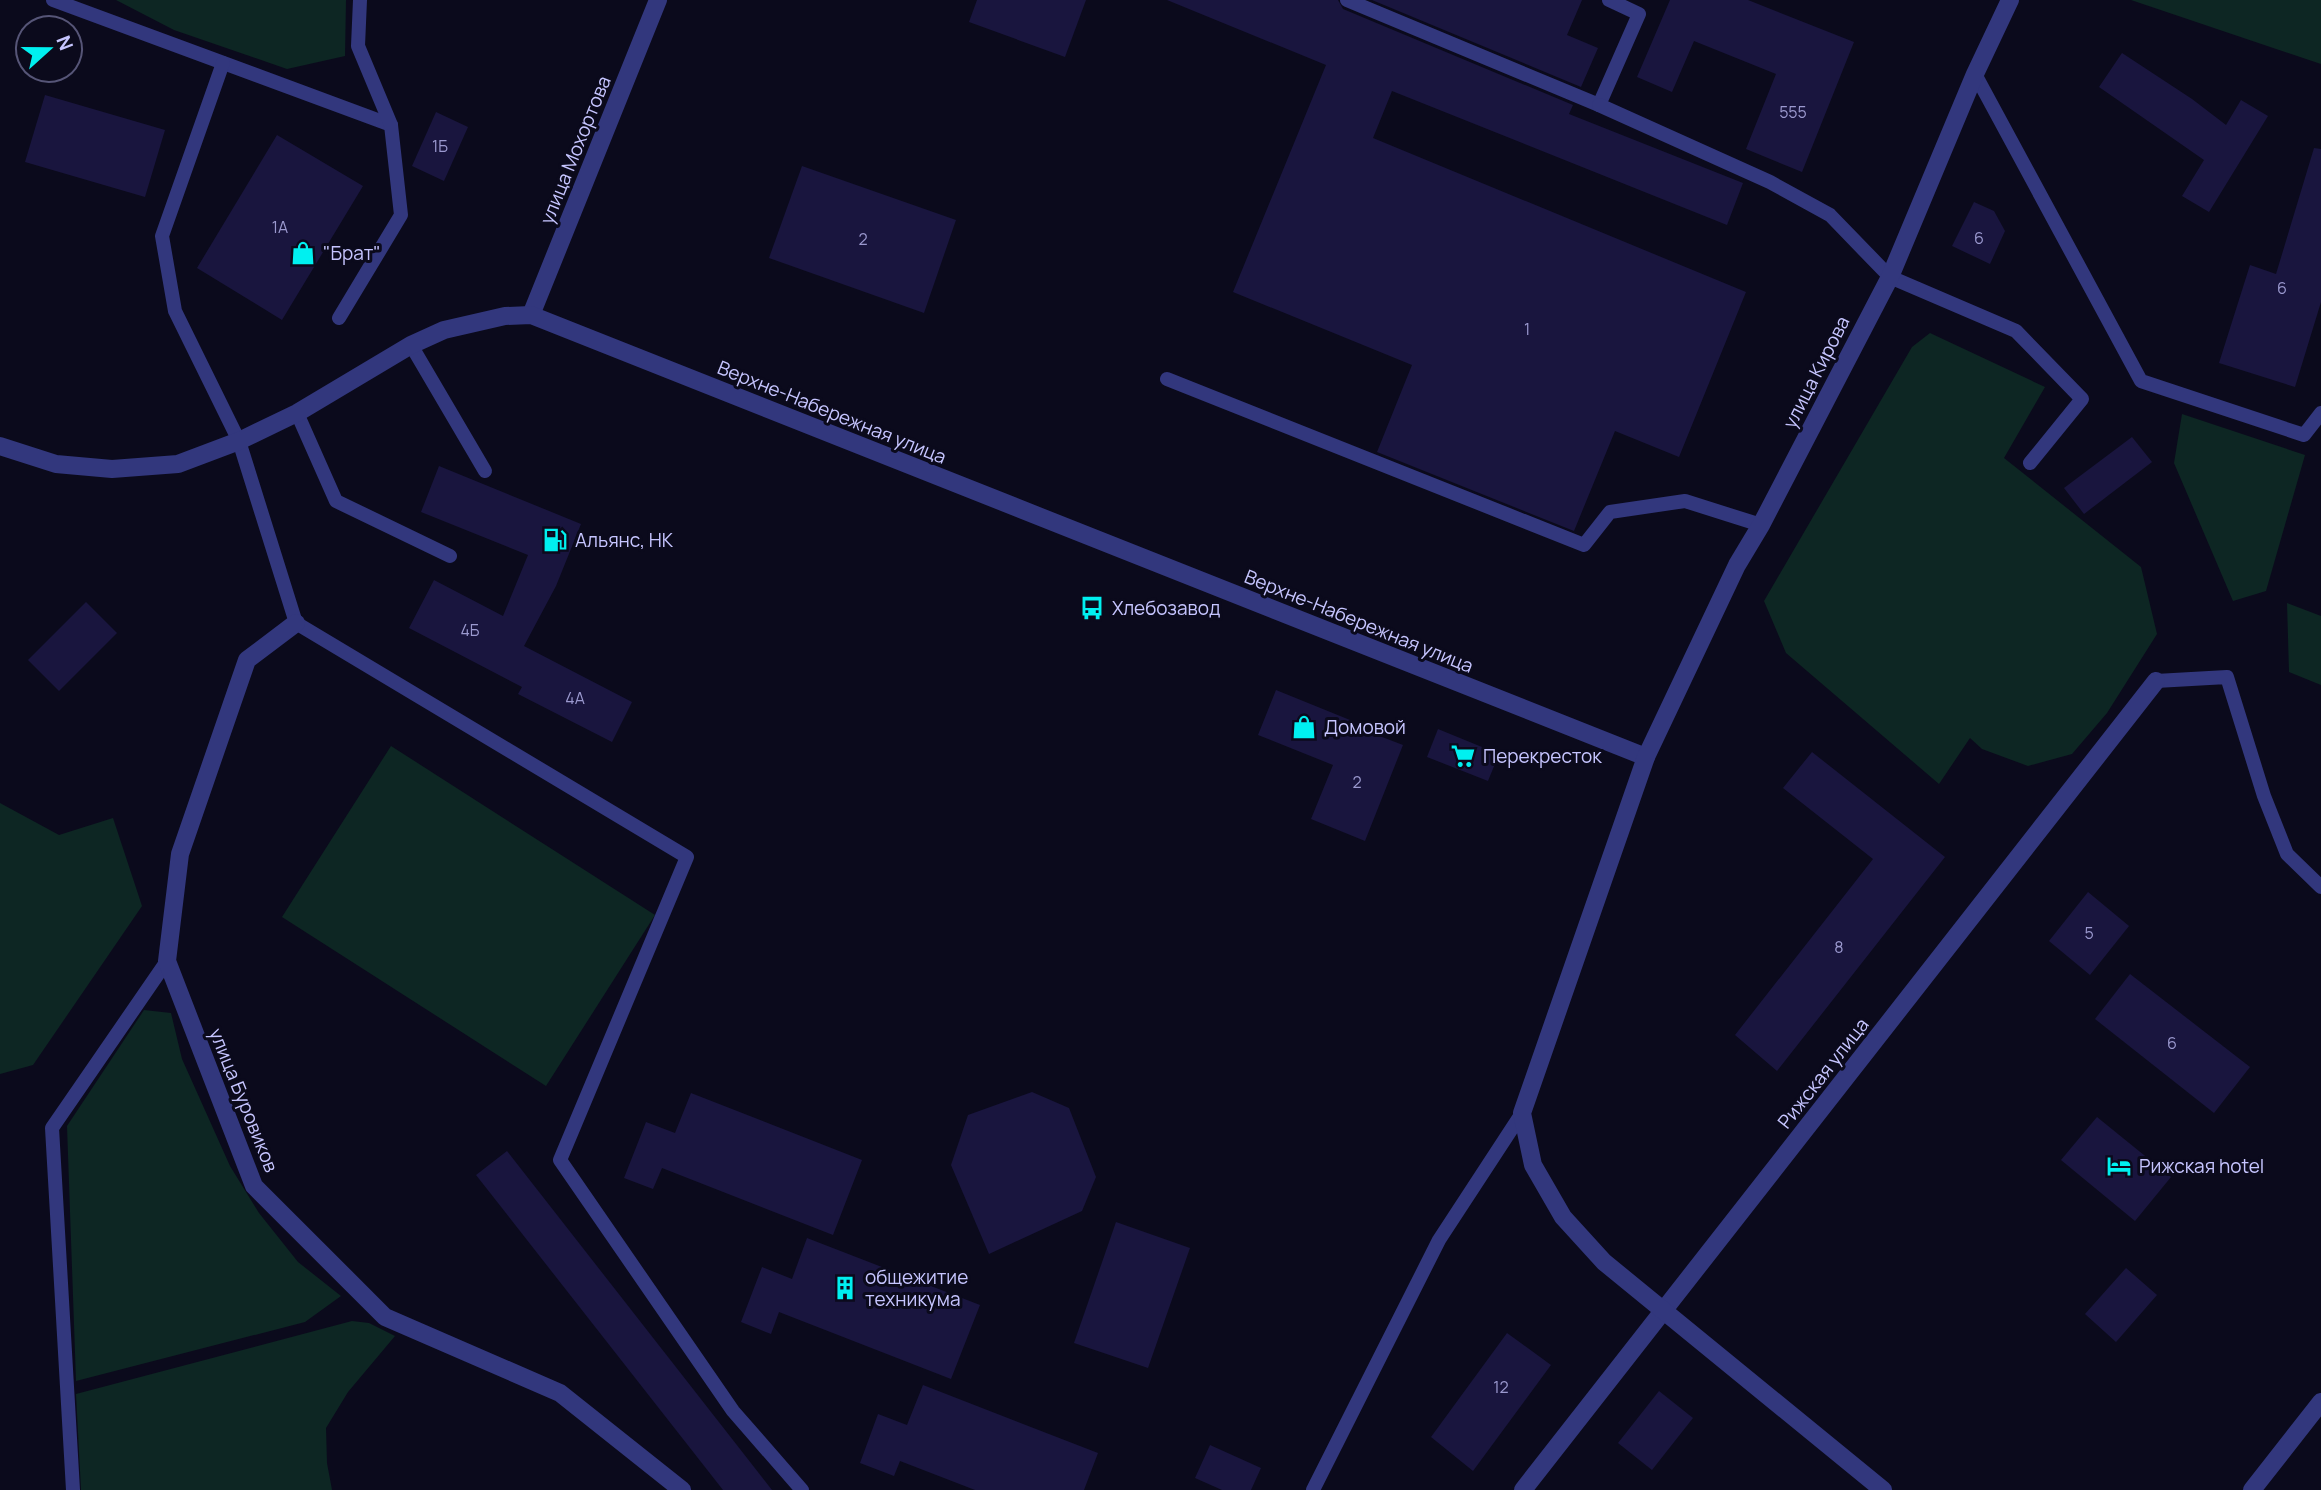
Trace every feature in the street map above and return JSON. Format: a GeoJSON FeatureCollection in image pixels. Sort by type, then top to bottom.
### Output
{"type":"FeatureCollection","features":[{"type":"Feature","properties":{"kind":"street","name":"улица Мохортова"},"geometry":{"type":"LineString","coordinates":[[531,315],[658,0]]}},
{"type":"Feature","properties":{"kind":"street","name":"улица Кирова"},"geometry":{"type":"LineString","coordinates":[[1522,1113],[1646,757],[1737,565],[1761,525],[1889,276],[1975,74],[2010,0]]}},
{"type":"Feature","properties":{"kind":"street","name":"Верхне-Набережная улица"},"geometry":{"type":"LineString","coordinates":[[0,446],[56,464],[112,469],[177,464],[239,441],[297,413],[411,345],[444,330],[505,316],[531,315],[1646,757]]}},
{"type":"Feature","properties":{"kind":"street","name":"улица Буровиков"},"geometry":{"type":"LineString","coordinates":[[296,623],[247,660],[180,854],[167,961],[254,1186],[385,1317],[560,1393],[682,1490]]}},
{"type":"Feature","properties":{"kind":"street","name":"Рижская улица"},"geometry":{"type":"LineString","coordinates":[[1523,1490],[2156,681]]}},
{"type":"Feature","properties":{"kind":"street"},"geometry":{"type":"LineString","coordinates":[[1522,1113],[1533,1165],[1563,1217],[1604,1262],[1882,1490]]}},
{"type":"Feature","properties":{"kind":"street"},"geometry":{"type":"LineString","coordinates":[[2252,1490],[2321,1402]]}},
{"type":"Feature","properties":{"kind":"lane"},"geometry":{"type":"LineString","coordinates":[[53,0],[391,125]]}},
{"type":"Feature","properties":{"kind":"lane"},"geometry":{"type":"LineString","coordinates":[[340,318],[401,215],[391,125],[358,46],[360,0]]}},
{"type":"Feature","properties":{"kind":"lane"},"geometry":{"type":"LineString","coordinates":[[1347,0],[1599,105],[1770,182],[1830,215],[1889,276],[2016,331],[2082,400],[2030,463]]}},
{"type":"Feature","properties":{"kind":"lane"},"geometry":{"type":"LineString","coordinates":[[1599,105],[1639,14],[1609,0]]}},
{"type":"Feature","properties":{"kind":"lane"},"geometry":{"type":"LineString","coordinates":[[223,63],[162,236],[175,311],[239,441],[296,623],[687,857],[560,1160],[733,1411],[802,1490]]}},
{"type":"Feature","properties":{"kind":"lane"},"geometry":{"type":"LineString","coordinates":[[1975,74],[2141,382],[2304,435],[2321,413]]}},
{"type":"Feature","properties":{"kind":"lane"},"geometry":{"type":"LineString","coordinates":[[411,345],[485,471]]}},
{"type":"Feature","properties":{"kind":"lane"},"geometry":{"type":"LineString","coordinates":[[1167,379],[1584,545],[1611,512],[1685,500],[1761,525]]}},
{"type":"Feature","properties":{"kind":"lane"},"geometry":{"type":"LineString","coordinates":[[297,413],[336,501],[450,556]]}},
{"type":"Feature","properties":{"kind":"lane"},"geometry":{"type":"LineString","coordinates":[[2156,681],[2227,677],[2263,796],[2287,854],[2321,887]]}},
{"type":"Feature","properties":{"kind":"lane"},"geometry":{"type":"LineString","coordinates":[[73,1490],[52,1128],[167,961]]}},
{"type":"Feature","properties":{"kind":"lane"},"geometry":{"type":"LineString","coordinates":[[1313,1490],[1439,1240],[1522,1113]]}},
{"type":"Feature","properties":{"kind":"green space"},"geometry":{"type":"Polygon","coordinates":[[[116,0],[346,0],[345,56],[287,69],[174,30],[116,0]]]}},
{"type":"Feature","properties":{"kind":"green space"},"geometry":{"type":"Polygon","coordinates":[[[2131,0],[2321,0],[2321,64],[2131,0]]]}},
{"type":"Feature","properties":{"kind":"green space"},"geometry":{"type":"Polygon","coordinates":[[[1930,333],[2045,387],[2004,458],[2141,567],[2157,634],[2107,713],[2072,754],[2028,766],[1982,749],[1970,738],[1939,784],[1786,653],[1764,601],[1912,347],[1930,333]]]}},
{"type":"Feature","properties":{"kind":"green space"},"geometry":{"type":"Polygon","coordinates":[[[2182,414],[2305,455],[2266,591],[2233,601],[2174,463],[2182,414]]]}},
{"type":"Feature","properties":{"kind":"green space"},"geometry":{"type":"Polygon","coordinates":[[[2287,603],[2321,616],[2321,685],[2289,672],[2287,603]]]}},
{"type":"Feature","properties":{"kind":"green space"},"geometry":{"type":"Polygon","coordinates":[[[391,746],[655,915],[546,1086],[282,917],[391,746]]]}},
{"type":"Feature","properties":{"kind":"green space"},"geometry":{"type":"Polygon","coordinates":[[[0,803],[59,835],[113,818],[142,906],[33,1065],[0,1074],[0,803]]]}},
{"type":"Feature","properties":{"kind":"green space"},"geometry":{"type":"Polygon","coordinates":[[[144,1010],[171,1013],[182,1059],[230,1166],[259,1213],[298,1262],[341,1296],[305,1322],[76,1381],[67,1126],[144,1010]]]}},
{"type":"Feature","properties":{"kind":"green space"},"geometry":{"type":"Polygon","coordinates":[[[352,1321],[369,1323],[395,1336],[348,1392],[326,1428],[327,1463],[332,1490],[81,1490],[76,1394],[352,1321]]]}},
{"type":"Feature","properties":{"kind":"building"},"geometry":{"type":"Polygon","coordinates":[[[977,0],[1086,0],[1065,57],[969,22],[977,0]]]}},
{"type":"Feature","properties":{"kind":"building"},"geometry":{"type":"Polygon","coordinates":[[[1167,0],[1338,0],[1343,9],[1573,105],[1569,114],[1743,183],[1727,225],[1392,91],[1373,138],[1746,292],[1679,457],[1615,431],[1574,531],[1377,452],[1412,365],[1233,292],[1326,65],[1167,0]]]}},
{"type":"Feature","properties":{"kind":"building"},"geometry":{"type":"Polygon","coordinates":[[[1372,0],[1582,0],[1567,35],[1598,48],[1581,87],[1372,0]]]}},
{"type":"Feature","properties":{"kind":"building"},"geometry":{"type":"Polygon","coordinates":[[[1670,0],[1748,0],[1854,42],[1802,172],[1746,149],[1776,74],[1694,41],[1672,92],[1637,77],[1670,0]]]}},
{"type":"Feature","properties":{"kind":"building"},"geometry":{"type":"Polygon","coordinates":[[[2122,53],[2226,125],[2241,100],[2268,116],[2209,212],[2182,196],[2204,160],[2099,87],[2122,53]]]}},
{"type":"Feature","properties":{"kind":"building"},"geometry":{"type":"Polygon","coordinates":[[[45,95],[165,130],[145,197],[25,162],[45,95]]]}},
{"type":"Feature","properties":{"kind":"building"},"geometry":{"type":"Polygon","coordinates":[[[436,112],[468,127],[444,181],[412,166],[436,112]]]}},
{"type":"Feature","properties":{"kind":"building"},"geometry":{"type":"Polygon","coordinates":[[[277,135],[363,186],[282,320],[197,268],[277,135]]]}},
{"type":"Feature","properties":{"kind":"building"},"geometry":{"type":"Polygon","coordinates":[[[2314,148],[2321,149],[2321,302],[2295,387],[2219,363],[2250,265],[2276,274],[2314,148]]]}},
{"type":"Feature","properties":{"kind":"building"},"geometry":{"type":"Polygon","coordinates":[[[802,166],[956,220],[924,313],[769,258],[802,166]]]}},
{"type":"Feature","properties":{"kind":"building"},"geometry":{"type":"Polygon","coordinates":[[[1974,202],[1994,211],[2005,231],[1990,264],[1952,246],[1974,202]]]}},
{"type":"Feature","properties":{"kind":"building"},"geometry":{"type":"Polygon","coordinates":[[[2132,437],[2152,462],[2084,514],[2064,488],[2132,437]]]}},
{"type":"Feature","properties":{"kind":"building"},"geometry":{"type":"Polygon","coordinates":[[[439,466],[581,524],[556,586],[524,646],[632,702],[612,742],[518,694],[522,687],[409,628],[434,580],[503,616],[528,555],[421,512],[439,466]]]}},
{"type":"Feature","properties":{"kind":"building"},"geometry":{"type":"Polygon","coordinates":[[[86,602],[117,633],[59,691],[28,660],[86,602]]]}},
{"type":"Feature","properties":{"kind":"building"},"geometry":{"type":"Polygon","coordinates":[[[1276,690],[1350,720],[1348,724],[1403,745],[1365,841],[1311,819],[1333,765],[1258,735],[1276,690]]]}},
{"type":"Feature","properties":{"kind":"building","name":"Перекресток"},"geometry":{"type":"Polygon","coordinates":[[[1438,729],[1499,754],[1488,781],[1427,757],[1438,729]]]}},
{"type":"Feature","properties":{"kind":"building"},"geometry":{"type":"Polygon","coordinates":[[[1812,752],[1945,857],[1777,1071],[1735,1035],[1873,859],[1783,788],[1812,752]]]}},
{"type":"Feature","properties":{"kind":"building"},"geometry":{"type":"Polygon","coordinates":[[[2088,892],[2129,926],[2090,975],[2049,941],[2088,892]]]}},
{"type":"Feature","properties":{"kind":"building"},"geometry":{"type":"Polygon","coordinates":[[[2130,974],[2250,1067],[2214,1113],[2095,1019],[2130,974]]]}},
{"type":"Feature","properties":{"kind":"building"},"geometry":{"type":"Polygon","coordinates":[[[1032,1092],[1069,1108],[1096,1177],[1082,1211],[989,1254],[951,1165],[968,1115],[1032,1092]]]}},
{"type":"Feature","properties":{"kind":"building"},"geometry":{"type":"Polygon","coordinates":[[[691,1093],[862,1160],[833,1235],[662,1168],[653,1189],[624,1178],[646,1122],[675,1133],[691,1093]]]}},
{"type":"Feature","properties":{"kind":"building"},"geometry":{"type":"Polygon","coordinates":[[[2097,1117],[2171,1177],[2135,1221],[2061,1160],[2097,1117]]]}},
{"type":"Feature","properties":{"kind":"building"},"geometry":{"type":"Polygon","coordinates":[[[507,1151],[772,1490],[723,1490],[476,1175],[507,1151]]]}},
{"type":"Feature","properties":{"kind":"building"},"geometry":{"type":"Polygon","coordinates":[[[1116,1222],[1190,1248],[1148,1368],[1074,1343],[1116,1222]]]}},
{"type":"Feature","properties":{"kind":"building"},"geometry":{"type":"Polygon","coordinates":[[[807,1238],[980,1305],[951,1379],[779,1312],[771,1334],[741,1322],[762,1267],[792,1279],[807,1238]]]}},
{"type":"Feature","properties":{"kind":"building"},"geometry":{"type":"Polygon","coordinates":[[[2126,1268],[2157,1295],[2116,1342],[2085,1314],[2126,1268]]]}},
{"type":"Feature","properties":{"kind":"building"},"geometry":{"type":"Polygon","coordinates":[[[1507,1333],[1551,1365],[1473,1471],[1431,1437],[1507,1333]]]}},
{"type":"Feature","properties":{"kind":"building"},"geometry":{"type":"Polygon","coordinates":[[[923,1385],[1098,1453],[1084,1490],[975,1490],[900,1461],[894,1476],[860,1463],[878,1414],[907,1425],[923,1385]]]}},
{"type":"Feature","properties":{"kind":"building"},"geometry":{"type":"Polygon","coordinates":[[[1659,1391],[1693,1418],[1652,1470],[1618,1443],[1659,1391]]]}},
{"type":"Feature","properties":{"kind":"building"},"geometry":{"type":"Polygon","coordinates":[[[1210,1445],[1261,1468],[1251,1490],[1222,1490],[1195,1478],[1210,1445]]]}},
{"type":"Feature","properties":{"kind":"place","name":"\"Брат\""},"geometry":{"type":"Point","coordinates":[303,253]}},
{"type":"Feature","properties":{"kind":"place","name":"Альянс, НК"},"geometry":{"type":"Point","coordinates":[555,540]}},
{"type":"Feature","properties":{"kind":"place","name":"Хлебозавод"},"geometry":{"type":"Point","coordinates":[1092,608]}},
{"type":"Feature","properties":{"kind":"place","name":"Домовой"},"geometry":{"type":"Point","coordinates":[1304,727]}},
{"type":"Feature","properties":{"kind":"place","name":"Перекресток"},"geometry":{"type":"Point","coordinates":[1463,756]}},
{"type":"Feature","properties":{"kind":"place","name":"Рижская hotel"},"geometry":{"type":"Point","coordinates":[2119,1166]}},
{"type":"Feature","properties":{"kind":"place","name":"общежитие техникума"},"geometry":{"type":"Point","coordinates":[845,1288]}}]}
